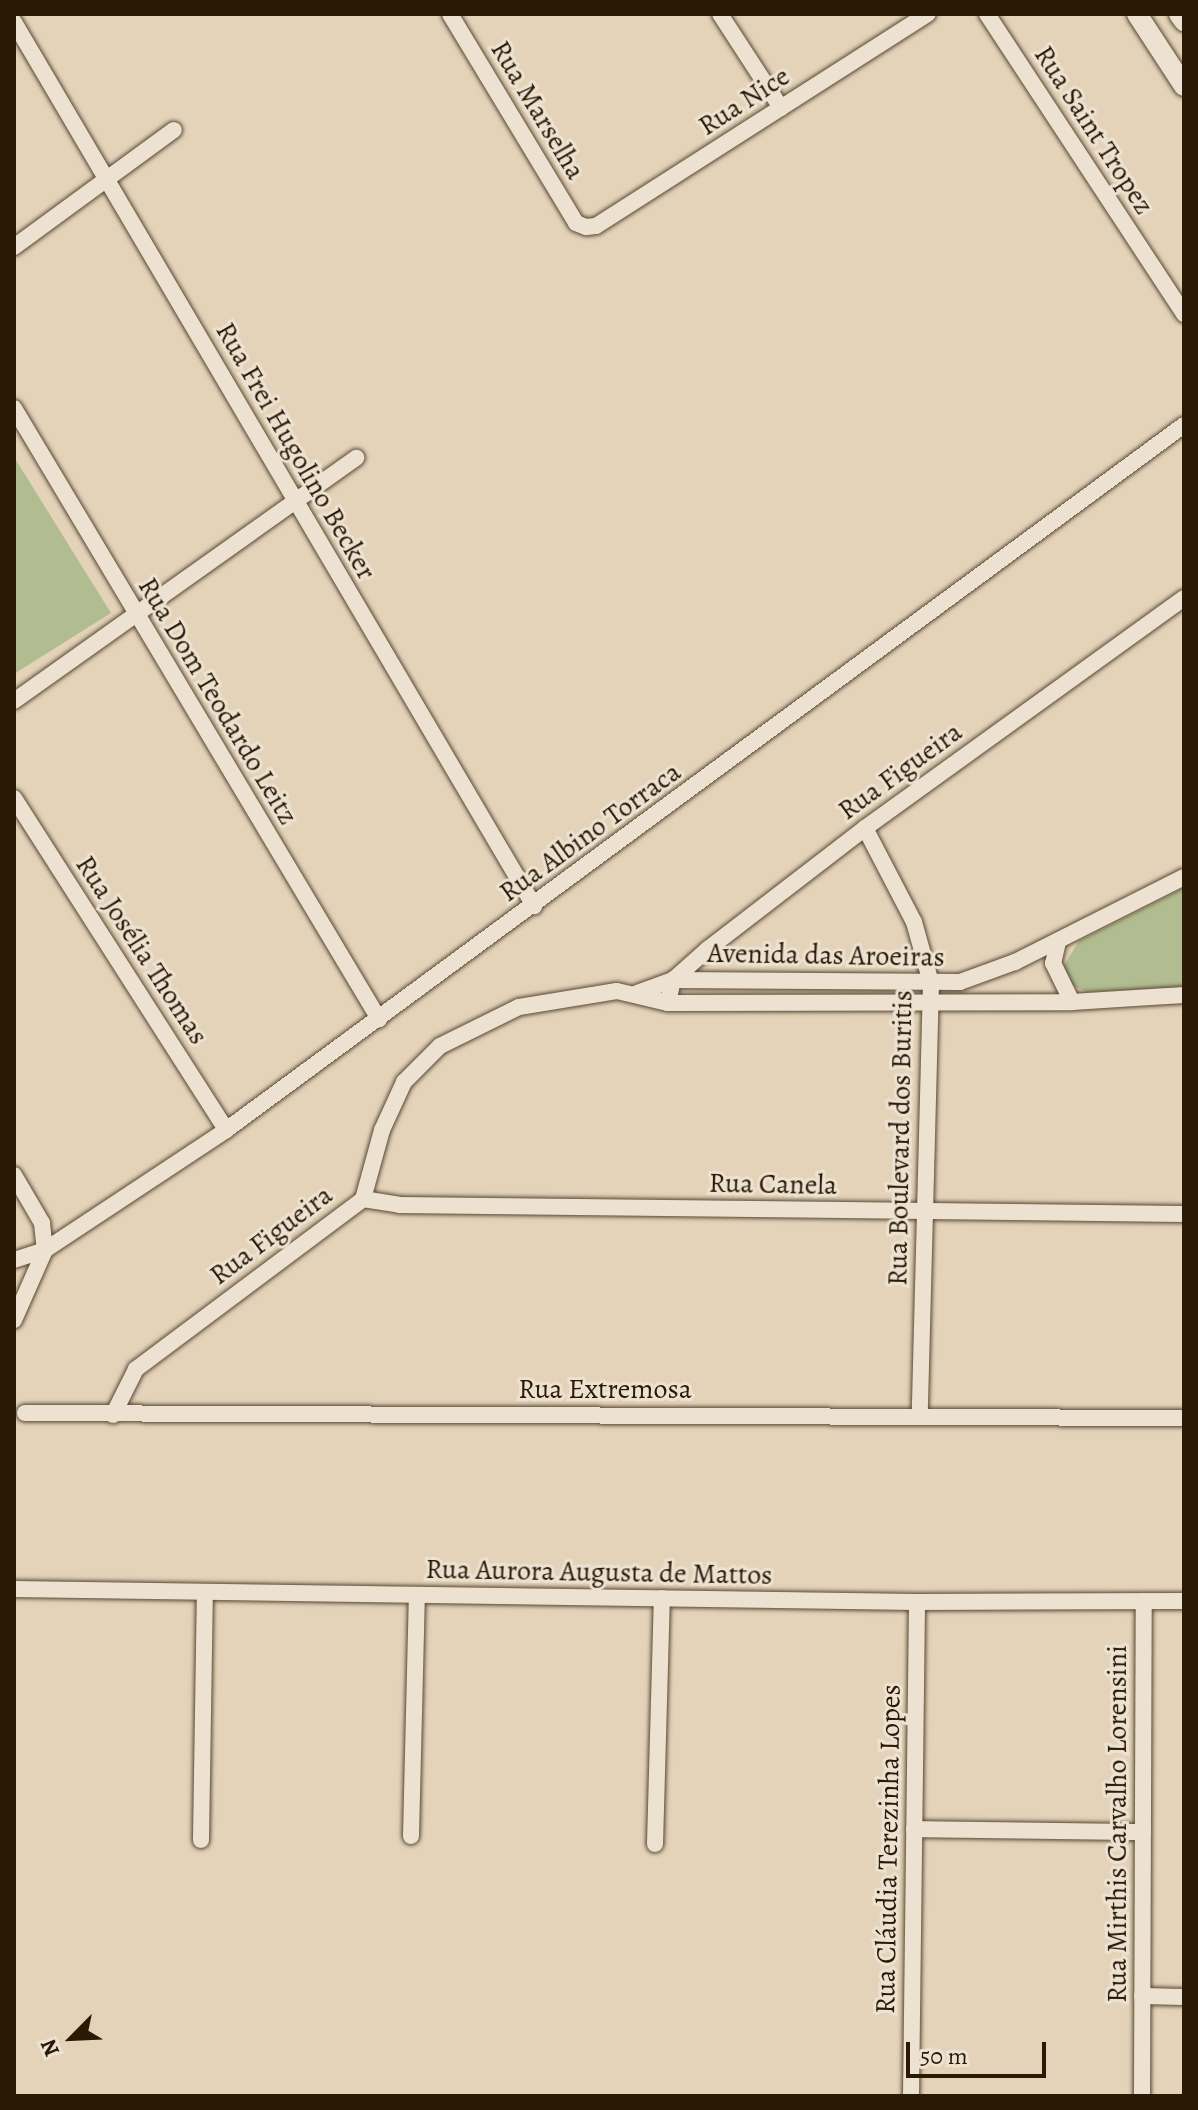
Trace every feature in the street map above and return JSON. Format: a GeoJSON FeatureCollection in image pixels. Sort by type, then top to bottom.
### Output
{"type":"FeatureCollection","features":[{"type":"Feature","properties":{"kind":"street","name":"Rua Marselha"},"geometry":{"type":"LineString","coordinates":[[450,14],[576,223],[586,227]]}},
{"type":"Feature","properties":{"kind":"street"},"geometry":{"type":"LineString","coordinates":[[720,14],[781,108]]}},
{"type":"Feature","properties":{"kind":"street","name":"Rua Nice"},"geometry":{"type":"LineString","coordinates":[[586,227],[596,226],[928,14]]}},
{"type":"Feature","properties":{"kind":"street","name":"Rua Saint Tropez"},"geometry":{"type":"LineString","coordinates":[[987,14],[1184,314]]}},
{"type":"Feature","properties":{"kind":"street"},"geometry":{"type":"LineString","coordinates":[[1137,14],[1184,86]]}},
{"type":"Feature","properties":{"kind":"street"},"geometry":{"type":"LineString","coordinates":[[1179,14],[1184,21]]}},
{"type":"Feature","properties":{"kind":"street","name":"Rua Frei Hugolino Becker"},"geometry":{"type":"LineString","coordinates":[[14,22],[534,906]]}},
{"type":"Feature","properties":{"kind":"street"},"geometry":{"type":"LineString","coordinates":[[14,247],[174,130]]}},
{"type":"Feature","properties":{"kind":"street","name":"Rua Dom Teodardo Leitz"},"geometry":{"type":"LineString","coordinates":[[14,408],[379,1019]]}},
{"type":"Feature","properties":{"kind":"street","name":"Rua Albino Torraca"},"geometry":{"type":"LineString","coordinates":[[14,1260],[45,1250],[226,1130],[1184,425]]}},
{"type":"Feature","properties":{"kind":"street"},"geometry":{"type":"LineString","coordinates":[[14,701],[134,611],[356,458]]}},
{"type":"Feature","properties":{"kind":"street","name":"Rua Figueira"},"geometry":{"type":"LineString","coordinates":[[673,980],[865,828],[1184,598]]}},
{"type":"Feature","properties":{"kind":"street","name":"Rua Josélia Thomas"},"geometry":{"type":"LineString","coordinates":[[14,798],[226,1130]]}},
{"type":"Feature","properties":{"kind":"street","name":"Rua Boulevard dos Buritis"},"geometry":{"type":"LineString","coordinates":[[865,828],[914,922],[931,992],[920,1416]]}},
{"type":"Feature","properties":{"kind":"street","name":"Avenida das Aroeiras"},"geometry":{"type":"LineString","coordinates":[[637,993],[673,980],[866,978],[931,992],[1058,942],[1184,877]]}},
{"type":"Feature","properties":{"kind":"street"},"geometry":{"type":"LineString","coordinates":[[1058,942],[1053,963],[1072,1002]]}},
{"type":"Feature","properties":{"kind":"street"},"geometry":{"type":"LineString","coordinates":[[668,1003],[673,980]]}},
{"type":"Feature","properties":{"kind":"street"},"geometry":{"type":"LineString","coordinates":[[637,993],[668,1003],[931,992],[1072,1002],[1184,995]]}},
{"type":"Feature","properties":{"kind":"street","name":"Rua Figueira"},"geometry":{"type":"LineString","coordinates":[[113,1415],[136,1369],[363,1199],[382,1130],[404,1082],[440,1046],[519,1007],[580,993],[637,993]]}},
{"type":"Feature","properties":{"kind":"street"},"geometry":{"type":"LineString","coordinates":[[14,1175],[42,1223],[45,1250],[14,1320]]}},
{"type":"Feature","properties":{"kind":"street","name":"Rua Canela"},"geometry":{"type":"LineString","coordinates":[[363,1199],[399,1205],[1184,1214]]}},
{"type":"Feature","properties":{"kind":"street","name":"Rua Extremosa"},"geometry":{"type":"LineString","coordinates":[[25,1413],[1184,1418]]}},
{"type":"Feature","properties":{"kind":"street","name":"Rua Aurora Augusta de Mattos"},"geometry":{"type":"LineString","coordinates":[[14,1589],[917,1602],[1184,1601]]}},
{"type":"Feature","properties":{"kind":"street"},"geometry":{"type":"LineString","coordinates":[[201,1840],[205,1593]]}},
{"type":"Feature","properties":{"kind":"street"},"geometry":{"type":"LineString","coordinates":[[411,1836],[417,1596]]}},
{"type":"Feature","properties":{"kind":"street"},"geometry":{"type":"LineString","coordinates":[[655,1844],[662,1598]]}},
{"type":"Feature","properties":{"kind":"street","name":"Rua Mirthis Carvalho Lorensini"},"geometry":{"type":"LineString","coordinates":[[1142,2096],[1144,1601]]}},
{"type":"Feature","properties":{"kind":"street","name":"Rua Cláudia Terezinha Lopes"},"geometry":{"type":"LineString","coordinates":[[911,2096],[917,1602]]}},
{"type":"Feature","properties":{"kind":"street"},"geometry":{"type":"LineString","coordinates":[[914,1829],[1143,1832]]}},
{"type":"Feature","properties":{"kind":"street"},"geometry":{"type":"LineString","coordinates":[[1142,1996],[1184,1997]]}},
{"type":"Feature","properties":{"kind":"green space"},"geometry":{"type":"Polygon","coordinates":[[[14,457],[111,613],[14,674],[14,457]]]}},
{"type":"Feature","properties":{"kind":"green space"},"geometry":{"type":"Polygon","coordinates":[[[1184,888],[1184,987],[1086,992],[1072,985],[1063,967],[1079,941],[1184,888]]]}}]}
